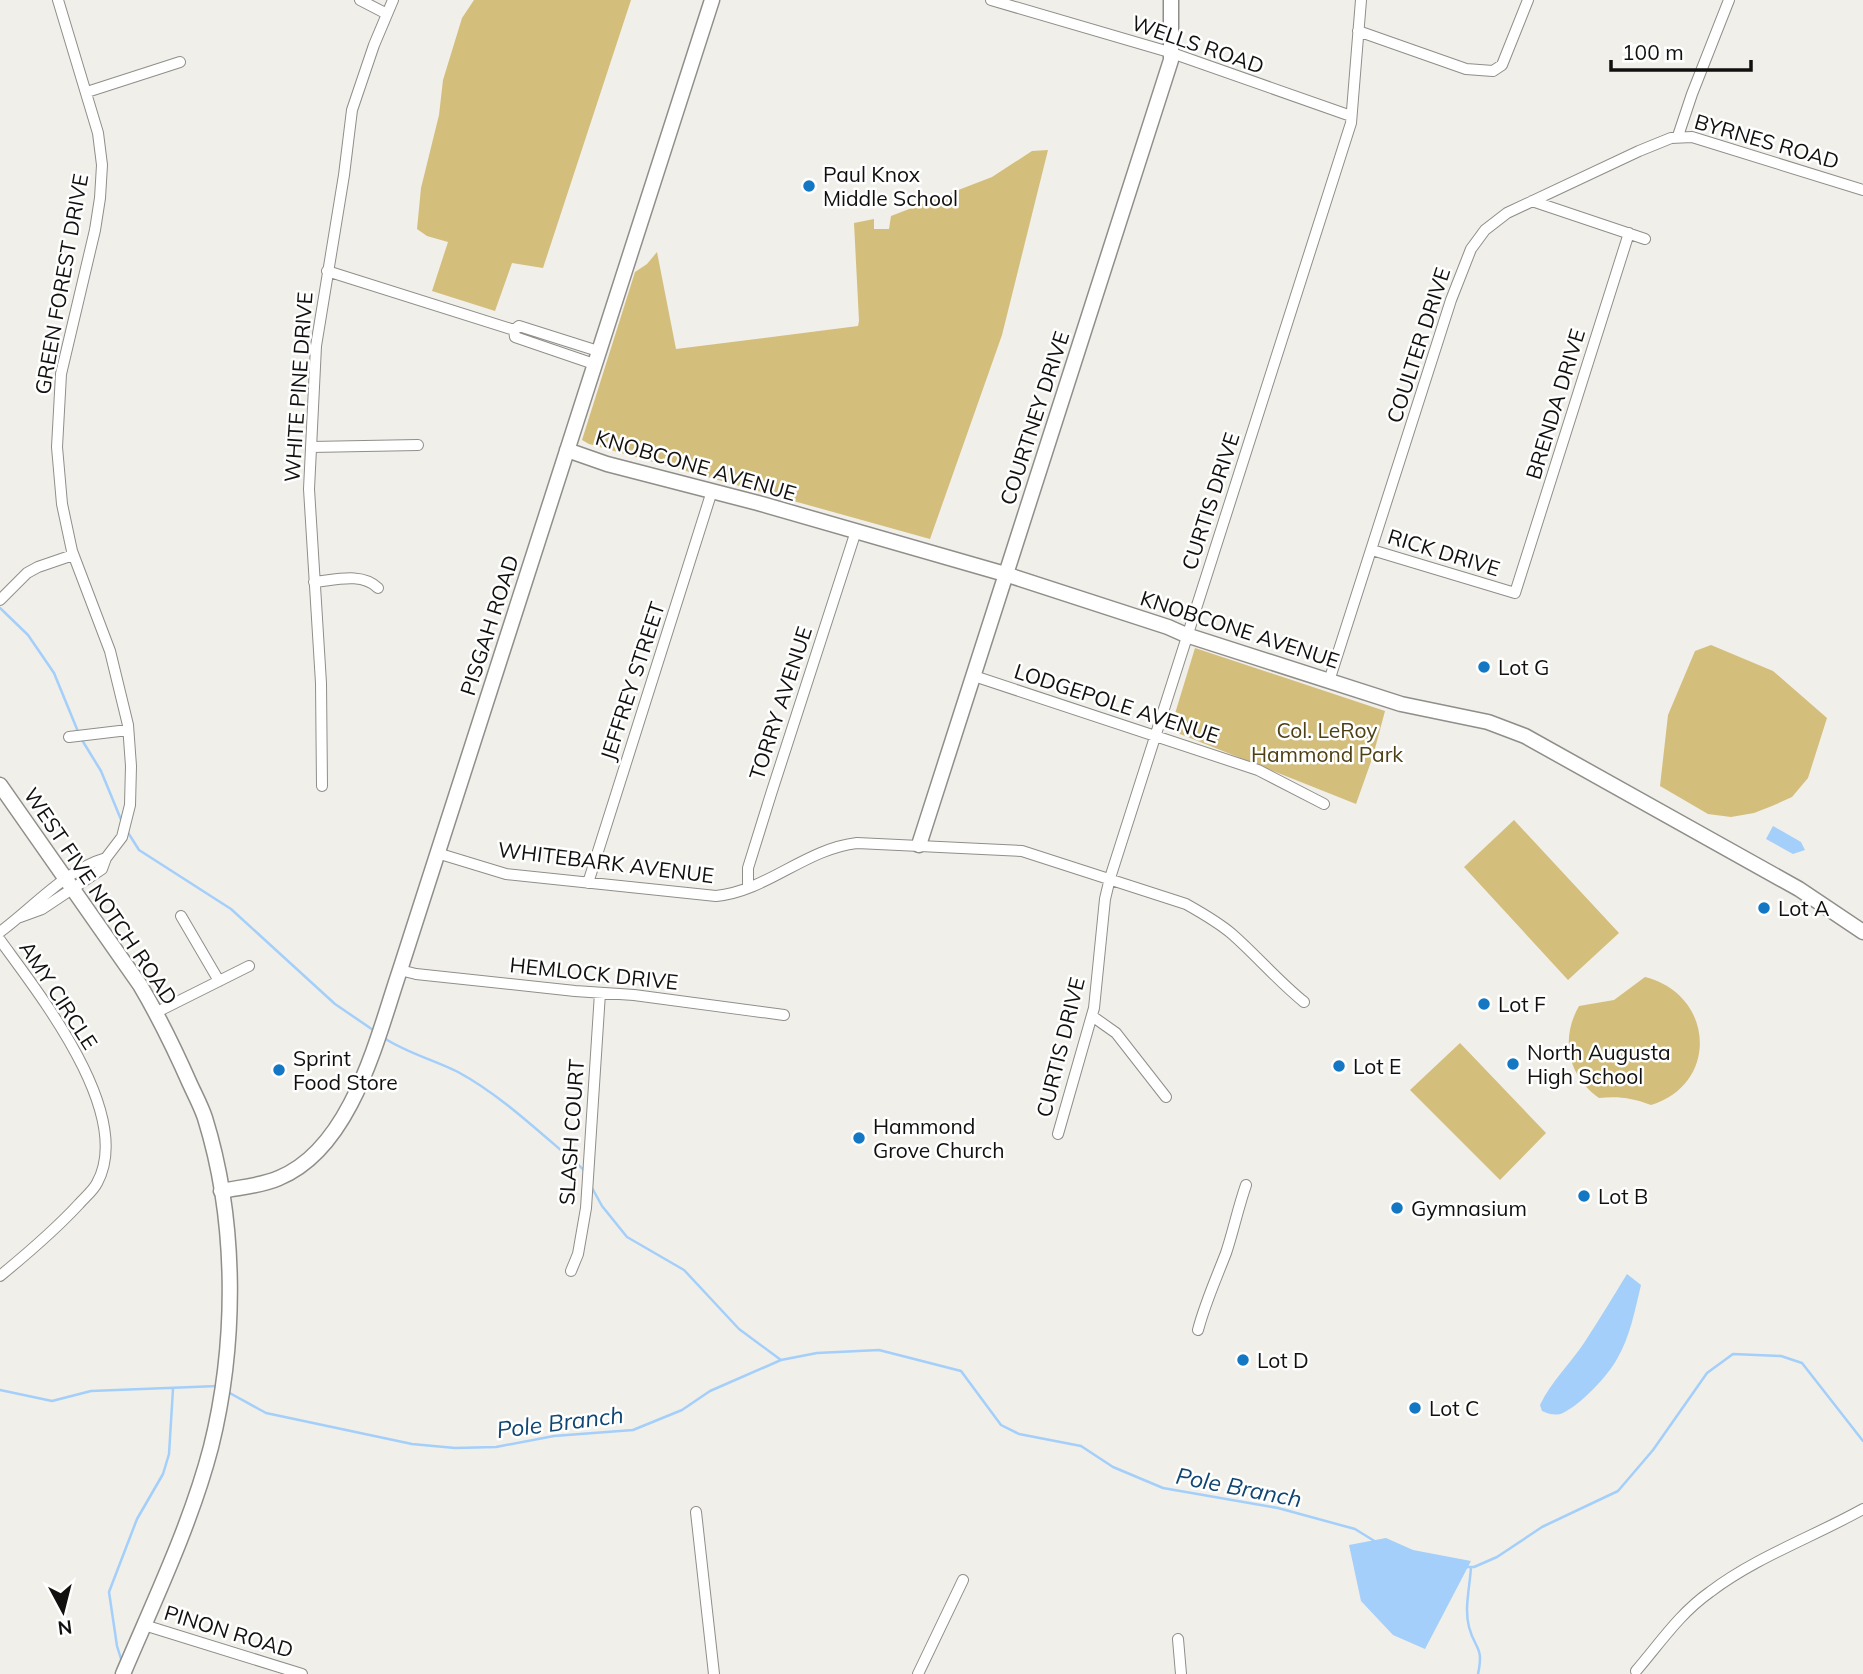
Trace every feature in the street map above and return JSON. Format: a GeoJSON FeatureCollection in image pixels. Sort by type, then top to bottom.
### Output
{"type":"FeatureCollection","features":[{"type":"Feature","properties":{"kind":"street","name":"GREEN FOREST DRIVE"},"geometry":{"type":"LineString","coordinates":[[0,932],[69,885],[94,861],[106,858],[122,837],[130,805],[131,766],[123,696],[110,651],[73,555],[60,492],[58,423],[61,374],[95,230],[101,190],[100,149],[87,92],[58,0]]}},
{"type":"Feature","properties":{"kind":"street"},"geometry":{"type":"LineString","coordinates":[[360,0],[387,14]]}},
{"type":"Feature","properties":{"kind":"street","name":"WHITE PINE DRIVE"},"geometry":{"type":"LineString","coordinates":[[321,786],[321,683],[310,517],[316,346],[352,110],[393,0]]}},
{"type":"Feature","properties":{"kind":"street","name":"PISGAH ROAD"},"geometry":{"type":"LineString","coordinates":[[221,1191],[281,1178],[305,1163],[328,1139],[358,1089],[400,970],[712,0]]}},
{"type":"Feature","properties":{"kind":"street","name":"COURTNEY DRIVE"},"geometry":{"type":"LineString","coordinates":[[919,845],[1171,60],[1171,0]]}},
{"type":"Feature","properties":{"kind":"street","name":"CURTIS DRIVE"},"geometry":{"type":"LineString","coordinates":[[1058,1134],[1098,987],[1105,899],[1110,878],[1328,197],[1351,116],[1361,0]]}},
{"type":"Feature","properties":{"kind":"street"},"geometry":{"type":"LineString","coordinates":[[1358,31],[1466,69],[1493,71],[1503,62],[1528,0]]}},
{"type":"Feature","properties":{"kind":"street","name":"BYRNES ROAD"},"geometry":{"type":"LineString","coordinates":[[1729,0],[1678,136],[1692,137],[1863,190]]}},
{"type":"Feature","properties":{"kind":"street","name":"WELLS ROAD"},"geometry":{"type":"LineString","coordinates":[[997,1],[1169,52],[1351,116]]}},
{"type":"Feature","properties":{"kind":"street"},"geometry":{"type":"LineString","coordinates":[[87,92],[180,62]]}},
{"type":"Feature","properties":{"kind":"street","name":"COULTER DRIVE"},"geometry":{"type":"LineString","coordinates":[[1329,681],[1466,260],[1485,230],[1532,201],[1678,136]]}},
{"type":"Feature","properties":{"kind":"street"},"geometry":{"type":"LineString","coordinates":[[1532,201],[1645,239]]}},
{"type":"Feature","properties":{"kind":"street","name":"BRENDA DRIVE"},"geometry":{"type":"LineString","coordinates":[[1505,590],[1515,593],[1629,233]]}},
{"type":"Feature","properties":{"kind":"street"},"geometry":{"type":"LineString","coordinates":[[327,271],[514,330],[519,326],[596,357]]}},
{"type":"Feature","properties":{"kind":"street"},"geometry":{"type":"LineString","coordinates":[[311,447],[418,445]]}},
{"type":"Feature","properties":{"kind":"street","name":"KNOBCONE AVENUE"},"geometry":{"type":"LineString","coordinates":[[567,450],[632,471],[1005,574],[1401,704],[1488,722],[1525,736],[1799,890],[1863,932]]}},
{"type":"Feature","properties":{"kind":"street","name":"JEFFREY STREET"},"geometry":{"type":"LineString","coordinates":[[588,883],[712,491]]}},
{"type":"Feature","properties":{"kind":"street","name":"TORRY AVENUE"},"geometry":{"type":"LineString","coordinates":[[748,888],[748,868],[856,531]]}},
{"type":"Feature","properties":{"kind":"street","name":"RICK DRIVE"},"geometry":{"type":"LineString","coordinates":[[1372,550],[1505,590]]}},
{"type":"Feature","properties":{"kind":"street"},"geometry":{"type":"LineString","coordinates":[[0,600],[27,573],[73,555]]}},
{"type":"Feature","properties":{"kind":"street"},"geometry":{"type":"LineString","coordinates":[[314,582],[360,578],[371,581],[378,588]]}},
{"type":"Feature","properties":{"kind":"street","name":"LODGEPOLE AVENUE"},"geometry":{"type":"LineString","coordinates":[[974,676],[1258,770],[1324,804]]}},
{"type":"Feature","properties":{"kind":"street"},"geometry":{"type":"LineString","coordinates":[[69,737],[128,730]]}},
{"type":"Feature","properties":{"kind":"street","name":"WEST FIVE NOTCH ROAD"},"geometry":{"type":"LineString","coordinates":[[0,785],[157,1012],[204,1115],[221,1191],[230,1264],[229,1316],[213,1434],[196,1492],[123,1674]]}},
{"type":"Feature","properties":{"kind":"street","name":"WHITEBARK AVENUE"},"geometry":{"type":"LineString","coordinates":[[437,853],[506,874],[716,896],[748,888],[808,857],[841,845],[919,845],[1022,851],[1186,904],[1232,934],[1304,1002]]}},
{"type":"Feature","properties":{"kind":"street"},"geometry":{"type":"LineString","coordinates":[[181,916],[219,981]]}},
{"type":"Feature","properties":{"kind":"street","name":"AMY CIRCLE"},"geometry":{"type":"LineString","coordinates":[[0,940],[69,1040],[93,1091],[104,1124],[107,1144],[104,1165],[96,1186],[64,1220],[0,1276]]}},
{"type":"Feature","properties":{"kind":"street"},"geometry":{"type":"LineString","coordinates":[[157,1012],[248,966]]}},
{"type":"Feature","properties":{"kind":"street","name":"HEMLOCK DRIVE"},"geometry":{"type":"LineString","coordinates":[[400,970],[784,1014]]}},
{"type":"Feature","properties":{"kind":"street","name":"SLASH COURT"},"geometry":{"type":"LineString","coordinates":[[571,1271],[578,1254],[586,1208],[600,993]]}},
{"type":"Feature","properties":{"kind":"street"},"geometry":{"type":"LineString","coordinates":[[1092,1016],[1116,1033],[1166,1097]]}},
{"type":"Feature","properties":{"kind":"street"},"geometry":{"type":"LineString","coordinates":[[1198,1330],[1205,1300],[1226,1251],[1234,1217],[1246,1185]]}},
{"type":"Feature","properties":{"kind":"street"},"geometry":{"type":"LineString","coordinates":[[1636,1671],[1677,1620],[1708,1592],[1863,1509]]}},
{"type":"Feature","properties":{"kind":"street"},"geometry":{"type":"LineString","coordinates":[[696,1512],[714,1674]]}},
{"type":"Feature","properties":{"kind":"street"},"geometry":{"type":"LineString","coordinates":[[918,1674],[963,1580]]}},
{"type":"Feature","properties":{"kind":"street","name":"PINON ROAD"},"geometry":{"type":"LineString","coordinates":[[144,1625],[302,1674]]}},
{"type":"Feature","properties":{"kind":"street"},"geometry":{"type":"LineString","coordinates":[[1178,1639],[1181,1674]]}},
{"type":"Feature","properties":{"kind":"green space"},"geometry":{"type":"Polygon","coordinates":[[[474,0],[631,0],[543,268],[512,263],[495,311],[432,291],[448,242],[427,236],[417,229],[421,188],[439,115],[443,80],[462,18],[474,0]]]}},
{"type":"Feature","properties":{"kind":"green space"},"geometry":{"type":"Polygon","coordinates":[[[1048,150],[1002,335],[930,539],[582,440],[635,272],[647,264],[657,252],[676,349],[858,326],[854,223],[874,219],[874,229],[889,229],[891,216],[992,177],[1032,151],[1048,150]]]}},
{"type":"Feature","properties":{"kind":"green space"},"geometry":{"type":"Polygon","coordinates":[[[1711,645],[1773,671],[1827,718],[1808,778],[1792,797],[1754,813],[1731,817],[1708,814],[1660,786],[1668,715],[1695,651],[1711,645]]]}},
{"type":"Feature","properties":{"kind":"green space","name":"Col. LeRoy Hammond Park"},"geometry":{"type":"Polygon","coordinates":[[[1195,648],[1385,711],[1356,804],[1170,730],[1195,648]]]}},
{"type":"Feature","properties":{"kind":"green space"},"geometry":{"type":"Polygon","coordinates":[[[1514,820],[1619,933],[1568,980],[1464,867],[1514,820]]]}},
{"type":"Feature","properties":{"kind":"green space"},"geometry":{"type":"Polygon","coordinates":[[[1645,977],[1668,987],[1685,1001],[1695,1019],[1700,1040],[1698,1060],[1689,1079],[1673,1094],[1651,1105],[1625,1098],[1599,1098],[1580,1079],[1570,1056],[1573,1019],[1579,1006],[1614,1000],[1645,977]]]}},
{"type":"Feature","properties":{"kind":"green space"},"geometry":{"type":"Polygon","coordinates":[[[1460,1043],[1546,1133],[1500,1180],[1410,1090],[1460,1043]]]}},
{"type":"Feature","properties":{"kind":"water"},"geometry":{"type":"Polygon","coordinates":[[[1773,826],[1801,842],[1805,850],[1793,854],[1766,839],[1773,826]]]}},
{"type":"Feature","properties":{"kind":"water"},"geometry":{"type":"Polygon","coordinates":[[[1627,1274],[1641,1285],[1629,1333],[1613,1366],[1593,1389],[1570,1409],[1558,1414],[1542,1411],[1540,1405],[1544,1397],[1584,1343],[1627,1274]]]}},
{"type":"Feature","properties":{"kind":"water"},"geometry":{"type":"Polygon","coordinates":[[[1386,1538],[1413,1550],[1471,1561],[1425,1649],[1393,1635],[1361,1601],[1349,1545],[1386,1538]]]}},
{"type":"Feature","properties":{"kind":"waterway"},"geometry":{"type":"LineString","coordinates":[[0,608],[28,635],[54,673],[79,734]]}},
{"type":"Feature","properties":{"kind":"waterway"},"geometry":{"type":"LineString","coordinates":[[82,740],[101,771],[122,822]]}},
{"type":"Feature","properties":{"kind":"waterway"},"geometry":{"type":"LineString","coordinates":[[127,831],[139,850],[231,909],[335,1004],[376,1032]]}},
{"type":"Feature","properties":{"kind":"waterway"},"geometry":{"type":"LineString","coordinates":[[384,1038],[475,1082],[523,1118],[583,1169],[585,1174]]}},
{"type":"Feature","properties":{"kind":"waterway"},"geometry":{"type":"LineString","coordinates":[[591,1186],[602,1206],[627,1237],[684,1270],[739,1329],[781,1360]]}},
{"type":"Feature","properties":{"kind":"waterway","name":"Pole Branch"},"geometry":{"type":"LineString","coordinates":[[226,1391],[266,1413],[412,1444],[455,1448],[496,1447],[554,1436],[633,1430],[682,1410],[710,1391],[781,1360],[817,1353],[879,1350],[961,1371],[1001,1425],[1019,1434],[1081,1446],[1113,1467],[1163,1488],[1278,1508],[1355,1529],[1376,1542]]}},
{"type":"Feature","properties":{"kind":"waterway","name":"Pole Branch"},"geometry":{"type":"LineString","coordinates":[[1466,1567],[1474,1567],[1497,1557],[1542,1527],[1618,1491],[1653,1450],[1707,1373],[1733,1354],[1781,1356],[1802,1363],[1863,1441]]}},
{"type":"Feature","properties":{"kind":"waterway","name":"Pole Branch"},"geometry":{"type":"LineString","coordinates":[[0,1390],[52,1401],[91,1391],[218,1386]]}},
{"type":"Feature","properties":{"kind":"waterway"},"geometry":{"type":"LineString","coordinates":[[122,1662],[109,1592],[137,1519],[163,1474],[169,1454],[173,1389]]}},
{"type":"Feature","properties":{"kind":"waterway"},"geometry":{"type":"LineString","coordinates":[[1471,1567],[1467,1613],[1471,1634],[1479,1653],[1478,1674]]}},
{"type":"Feature","properties":{"kind":"place","name":"Paul Knox Middle School"},"geometry":{"type":"Point","coordinates":[809,186]}},
{"type":"Feature","properties":{"kind":"place","name":"Lot G"},"geometry":{"type":"Point","coordinates":[1484,667]}},
{"type":"Feature","properties":{"kind":"place","name":"Lot A"},"geometry":{"type":"Point","coordinates":[1764,908]}},
{"type":"Feature","properties":{"kind":"place","name":"Lot F"},"geometry":{"type":"Point","coordinates":[1484,1004]}},
{"type":"Feature","properties":{"kind":"place","name":"North Augusta High School"},"geometry":{"type":"Point","coordinates":[1513,1064]}},
{"type":"Feature","properties":{"kind":"place","name":"Lot E"},"geometry":{"type":"Point","coordinates":[1339,1066]}},
{"type":"Feature","properties":{"kind":"place","name":"Sprint Food Store"},"geometry":{"type":"Point","coordinates":[279,1070]}},
{"type":"Feature","properties":{"kind":"place","name":"Hammond Grove Church"},"geometry":{"type":"Point","coordinates":[859,1138]}},
{"type":"Feature","properties":{"kind":"place","name":"Lot B"},"geometry":{"type":"Point","coordinates":[1584,1196]}},
{"type":"Feature","properties":{"kind":"place","name":"Gymnasium"},"geometry":{"type":"Point","coordinates":[1397,1208]}},
{"type":"Feature","properties":{"kind":"place","name":"Lot D"},"geometry":{"type":"Point","coordinates":[1243,1360]}},
{"type":"Feature","properties":{"kind":"place","name":"Lot C"},"geometry":{"type":"Point","coordinates":[1415,1408]}}]}
